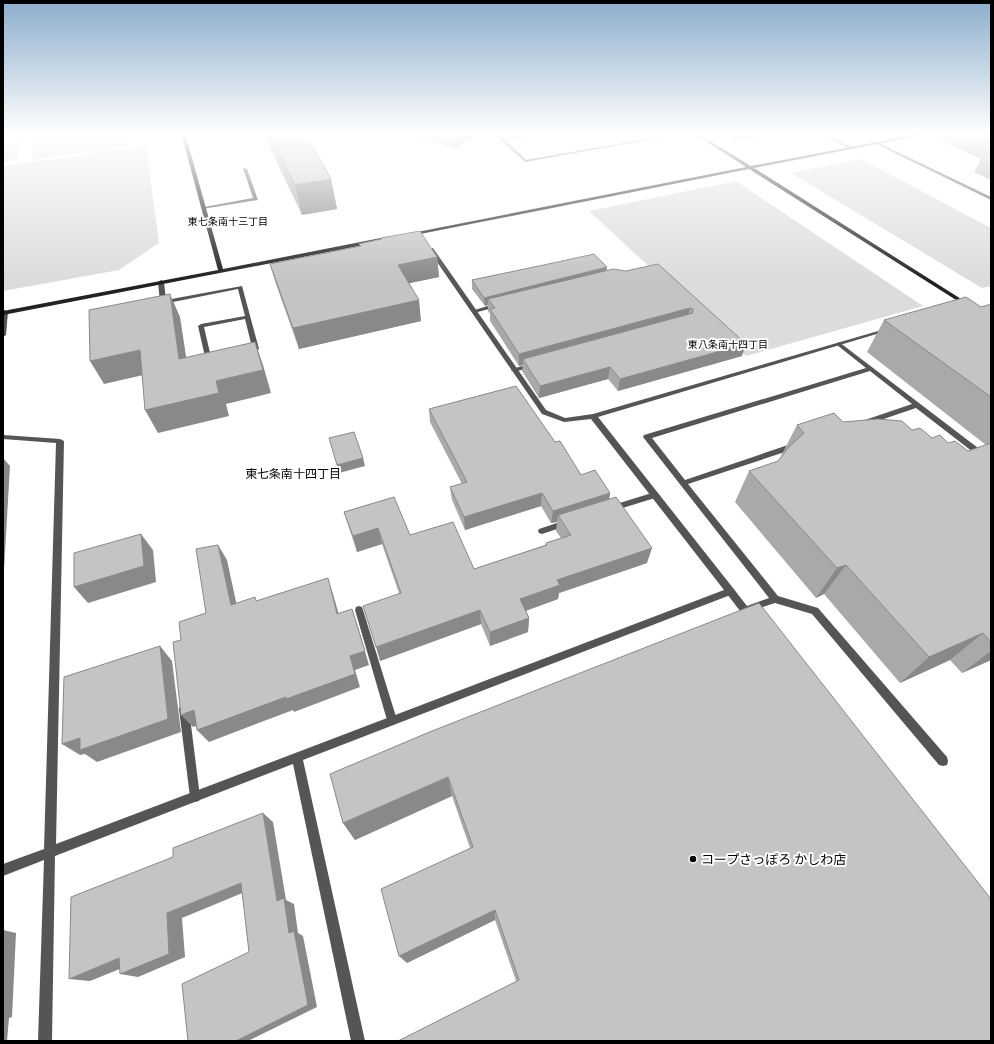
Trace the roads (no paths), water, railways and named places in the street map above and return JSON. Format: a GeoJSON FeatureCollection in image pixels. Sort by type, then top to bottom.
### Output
{"type":"FeatureCollection","features":[{"type":"Feature","properties":{"kind":"street"},"geometry":{"type":"LineString","coordinates":[[197,182],[221,270]]}},
{"type":"Feature","properties":{"kind":"street"},"geometry":{"type":"LineString","coordinates":[[204,208],[256,199],[250,182]]}},
{"type":"Feature","properties":{"kind":"street"},"geometry":{"type":"LineString","coordinates":[[404,235],[674,182]]}},
{"type":"Feature","properties":{"kind":"street"},"geometry":{"type":"LineString","coordinates":[[772,182],[969,306],[961,308]]}},
{"type":"Feature","properties":{"kind":"street"},"geometry":{"type":"LineString","coordinates":[[956,182],[991,199]]}},
{"type":"Feature","properties":{"kind":"street"},"geometry":{"type":"LineString","coordinates":[[420,232],[424,239]]}},
{"type":"Feature","properties":{"kind":"street"},"geometry":{"type":"LineString","coordinates":[[3,335],[4,312],[397,236]]}},
{"type":"Feature","properties":{"kind":"street"},"geometry":{"type":"LineString","coordinates":[[428,245],[544,412],[564,420],[592,416],[892,328]]}},
{"type":"Feature","properties":{"kind":"street"},"geometry":{"type":"LineString","coordinates":[[161,282],[163,302],[240,287],[256,349],[250,350]]}},
{"type":"Feature","properties":{"kind":"street"},"geometry":{"type":"LineString","coordinates":[[474,310],[503,303]]}},
{"type":"Feature","properties":{"kind":"street"},"geometry":{"type":"LineString","coordinates":[[215,358],[208,360],[201,326],[248,317]]}},
{"type":"Feature","properties":{"kind":"street"},"geometry":{"type":"LineString","coordinates":[[839,344],[979,453],[966,457]]}},
{"type":"Feature","properties":{"kind":"street"},"geometry":{"type":"LineString","coordinates":[[514,370],[537,364]]}},
{"type":"Feature","properties":{"kind":"street"},"geometry":{"type":"LineString","coordinates":[[871,369],[647,437],[775,599],[815,611],[943,761]]}},
{"type":"Feature","properties":{"kind":"street"},"geometry":{"type":"LineString","coordinates":[[857,425],[917,405]]}},
{"type":"Feature","properties":{"kind":"street"},"geometry":{"type":"LineString","coordinates":[[592,416],[759,628]]}},
{"type":"Feature","properties":{"kind":"street"},"geometry":{"type":"LineString","coordinates":[[3,437],[60,441],[45,1041]]}},
{"type":"Feature","properties":{"kind":"street"},"geometry":{"type":"LineString","coordinates":[[683,483],[804,443]]}},
{"type":"Feature","properties":{"kind":"street"},"geometry":{"type":"LineString","coordinates":[[602,512],[655,495]]}},
{"type":"Feature","properties":{"kind":"street"},"geometry":{"type":"LineString","coordinates":[[542,531],[572,521]]}},
{"type":"Feature","properties":{"kind":"street"},"geometry":{"type":"LineString","coordinates":[[3,870],[730,591]]}},
{"type":"Feature","properties":{"kind":"street"},"geometry":{"type":"LineString","coordinates":[[744,610],[775,599]]}},
{"type":"Feature","properties":{"kind":"street"},"geometry":{"type":"LineString","coordinates":[[359,610],[392,720]]}},
{"type":"Feature","properties":{"kind":"street"},"geometry":{"type":"LineString","coordinates":[[183,702],[195,797]]}},
{"type":"Feature","properties":{"kind":"street"},"geometry":{"type":"LineString","coordinates":[[297,757],[358,1041]]}},
{"type":"Feature","properties":{"kind":"place","name":"コープさっぽろ かしわ店"},"geometry":{"type":"Point","coordinates":[693,859]}},
{"type":"Feature","properties":{"kind":"district","name":"東七条南十三丁目"},"geometry":{"type":"Point","coordinates":[228,221]}},
{"type":"Feature","properties":{"kind":"district","name":"東八条南十四丁目"},"geometry":{"type":"Point","coordinates":[728,344]}},
{"type":"Feature","properties":{"kind":"district","name":"東七条南十四丁目"},"geometry":{"type":"Point","coordinates":[293,474]}}]}
